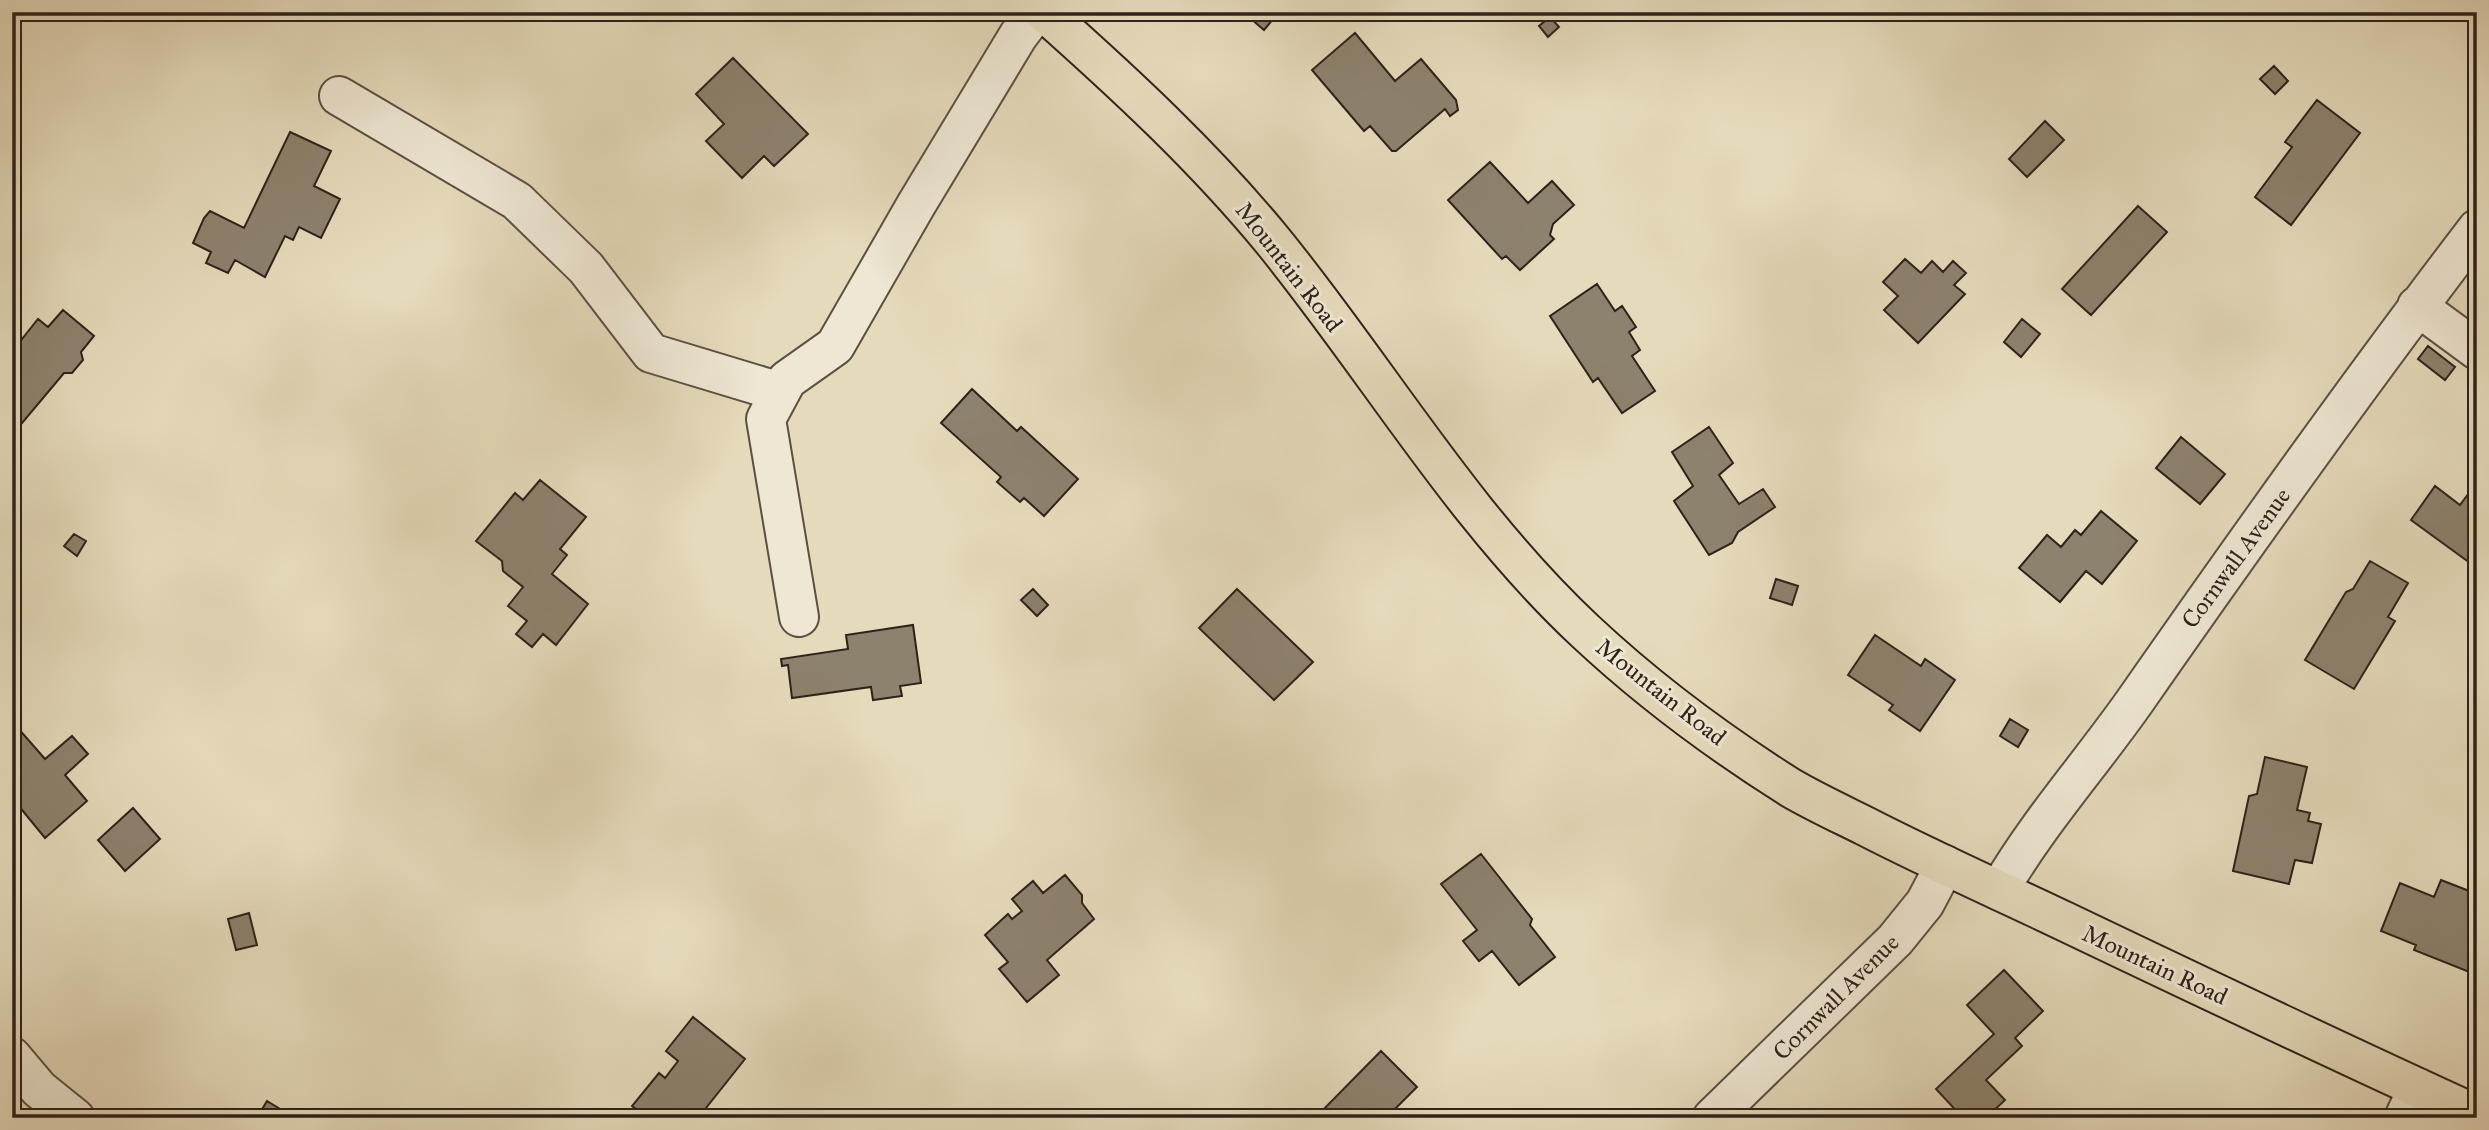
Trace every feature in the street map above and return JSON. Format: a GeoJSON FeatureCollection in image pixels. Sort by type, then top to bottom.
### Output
{"type":"FeatureCollection","features":[{"type":"Feature","properties":{"kind":"main road","name":"Mountain Road"},"geometry":{"type":"LineString","coordinates":[[1044,12],[1166,123],[1226,187],[1275,244],[1445,473],[1527,571],[1582,629],[1639,680],[1715,737],[1795,790],[1999,890],[2411,1103],[2477,1115]]}},
{"type":"Feature","properties":{"kind":"street"},"geometry":{"type":"LineString","coordinates":[[799,617],[766,419],[787,380],[835,346],[922,194],[1018,36],[1036,12]]}},
{"type":"Feature","properties":{"kind":"street"},"geometry":{"type":"LineString","coordinates":[[339,96],[517,201],[586,268],[651,353],[780,392]]}},
{"type":"Feature","properties":{"kind":"street","name":"Cornwall Avenue"},"geometry":{"type":"LineString","coordinates":[[1999,890],[2018,857],[2120,721],[2417,306],[2477,229]]}},
{"type":"Feature","properties":{"kind":"street"},"geometry":{"type":"LineString","coordinates":[[2417,306],[2477,350]]}},
{"type":"Feature","properties":{"kind":"street","name":"Cornwall Avenue"},"geometry":{"type":"LineString","coordinates":[[1712,1118],[1895,940],[1925,903],[1945,865]]}},
{"type":"Feature","properties":{"kind":"street"},"geometry":{"type":"LineString","coordinates":[[12,1057],[39,1089],[75,1118]]}},
{"type":"Feature","properties":{"kind":"building"},"geometry":{"type":"Polygon","coordinates":[[[1243,12],[1279,12],[1264,30],[1243,12]]]}},
{"type":"Feature","properties":{"kind":"building"},"geometry":{"type":"Polygon","coordinates":[[[1550,17],[1559,27],[1548,37],[1539,26],[1550,17]]]}},
{"type":"Feature","properties":{"kind":"building"},"geometry":{"type":"Polygon","coordinates":[[[1355,33],[1395,81],[1421,59],[1456,100],[1458,110],[1450,116],[1445,109],[1396,151],[1392,151],[1370,126],[1364,131],[1312,70],[1355,33]]]}},
{"type":"Feature","properties":{"kind":"building"},"geometry":{"type":"Polygon","coordinates":[[[733,58],[808,134],[774,166],[764,156],[742,178],[706,141],[724,124],[696,94],[733,58]]]}},
{"type":"Feature","properties":{"kind":"building"},"geometry":{"type":"Polygon","coordinates":[[[2274,66],[2288,81],[2275,94],[2260,79],[2274,66]]]}},
{"type":"Feature","properties":{"kind":"building"},"geometry":{"type":"Polygon","coordinates":[[[2317,100],[2360,133],[2291,225],[2255,197],[2292,147],[2285,142],[2317,100]]]}},
{"type":"Feature","properties":{"kind":"building"},"geometry":{"type":"Polygon","coordinates":[[[2045,121],[2064,140],[2027,177],[2009,159],[2045,121]]]}},
{"type":"Feature","properties":{"kind":"building"},"geometry":{"type":"Polygon","coordinates":[[[290,132],[331,151],[314,186],[340,199],[321,238],[299,227],[293,240],[285,236],[265,277],[235,260],[228,273],[206,263],[211,252],[193,243],[204,218],[210,211],[244,228],[290,132]]]}},
{"type":"Feature","properties":{"kind":"building"},"geometry":{"type":"Polygon","coordinates":[[[1490,162],[1528,203],[1552,181],[1574,205],[1553,224],[1550,235],[1554,239],[1520,270],[1506,256],[1502,259],[1448,200],[1490,162]]]}},
{"type":"Feature","properties":{"kind":"building"},"geometry":{"type":"Polygon","coordinates":[[[2138,206],[2167,232],[2091,315],[2062,289],[2138,206]]]}},
{"type":"Feature","properties":{"kind":"building"},"geometry":{"type":"Polygon","coordinates":[[[1905,259],[1921,273],[1932,261],[1943,272],[1953,261],[1966,273],[1954,285],[1965,294],[1918,343],[1884,310],[1898,296],[1883,282],[1905,259]]]}},
{"type":"Feature","properties":{"kind":"building"},"geometry":{"type":"Polygon","coordinates":[[[1597,284],[1615,311],[1622,306],[1636,327],[1629,332],[1640,350],[1632,356],[1655,391],[1622,413],[1598,378],[1593,382],[1550,316],[1597,284]]]}},
{"type":"Feature","properties":{"kind":"building"},"geometry":{"type":"Polygon","coordinates":[[[63,310],[94,336],[81,352],[83,360],[72,373],[64,373],[12,435],[12,340],[17,334],[22,339],[38,319],[48,327],[63,310]]]}},
{"type":"Feature","properties":{"kind":"building"},"geometry":{"type":"Polygon","coordinates":[[[2022,319],[2040,334],[2021,357],[2004,342],[2022,319]]]}},
{"type":"Feature","properties":{"kind":"building"},"geometry":{"type":"Polygon","coordinates":[[[2428,346],[2455,367],[2445,380],[2418,359],[2428,346]]]}},
{"type":"Feature","properties":{"kind":"building"},"geometry":{"type":"Polygon","coordinates":[[[972,389],[1017,431],[1021,427],[1078,479],[1044,516],[1024,498],[1020,502],[997,482],[1001,477],[941,423],[972,389]]]}},
{"type":"Feature","properties":{"kind":"building"},"geometry":{"type":"Polygon","coordinates":[[[1709,427],[1733,463],[1719,475],[1739,504],[1763,489],[1775,507],[1738,532],[1732,543],[1709,555],[1674,501],[1693,486],[1672,452],[1709,427]]]}},
{"type":"Feature","properties":{"kind":"building"},"geometry":{"type":"Polygon","coordinates":[[[2181,437],[2225,474],[2200,504],[2156,468],[2181,437]]]}},
{"type":"Feature","properties":{"kind":"building"},"geometry":{"type":"Polygon","coordinates":[[[540,480],[586,517],[560,549],[567,555],[552,574],[588,604],[556,645],[543,634],[532,647],[516,634],[527,621],[508,606],[523,587],[503,571],[502,561],[476,541],[515,493],[523,500],[540,480]]]}},
{"type":"Feature","properties":{"kind":"building"},"geometry":{"type":"Polygon","coordinates":[[[2477,482],[2477,568],[2411,520],[2435,486],[2460,505],[2477,482]]]}},
{"type":"Feature","properties":{"kind":"building"},"geometry":{"type":"Polygon","coordinates":[[[2101,511],[2137,541],[2102,584],[2086,571],[2060,602],[2019,568],[2047,535],[2061,547],[2075,530],[2081,535],[2101,511]]]}},
{"type":"Feature","properties":{"kind":"building"},"geometry":{"type":"Polygon","coordinates":[[[74,534],[86,541],[77,556],[64,546],[74,534]]]}},
{"type":"Feature","properties":{"kind":"building"},"geometry":{"type":"Polygon","coordinates":[[[2370,561],[2408,583],[2388,617],[2395,621],[2354,689],[2305,660],[2346,592],[2353,589],[2370,561]]]}},
{"type":"Feature","properties":{"kind":"building"},"geometry":{"type":"Polygon","coordinates":[[[1776,579],[1798,586],[1792,605],[1770,598],[1776,579]]]}},
{"type":"Feature","properties":{"kind":"building"},"geometry":{"type":"Polygon","coordinates":[[[1033,589],[1048,605],[1037,616],[1021,600],[1033,589]]]}},
{"type":"Feature","properties":{"kind":"building"},"geometry":{"type":"Polygon","coordinates":[[[1237,589],[1313,662],[1274,700],[1199,628],[1237,589]]]}},
{"type":"Feature","properties":{"kind":"building"},"geometry":{"type":"Polygon","coordinates":[[[913,625],[921,683],[900,686],[902,696],[873,700],[871,687],[792,698],[788,665],[782,666],[781,659],[848,649],[846,635],[913,625]]]}},
{"type":"Feature","properties":{"kind":"building"},"geometry":{"type":"Polygon","coordinates":[[[1875,635],[1921,666],[1925,659],[1955,680],[1920,731],[1889,710],[1893,705],[1848,675],[1875,635]]]}},
{"type":"Feature","properties":{"kind":"building"},"geometry":{"type":"Polygon","coordinates":[[[2010,719],[2028,730],[2018,747],[2000,736],[2010,719]]]}},
{"type":"Feature","properties":{"kind":"building"},"geometry":{"type":"Polygon","coordinates":[[[17,727],[45,759],[72,736],[88,754],[65,775],[87,801],[45,838],[18,805],[15,808],[12,804],[12,731],[17,727]]]}},
{"type":"Feature","properties":{"kind":"building"},"geometry":{"type":"Polygon","coordinates":[[[2265,757],[2307,767],[2297,810],[2310,813],[2308,821],[2321,824],[2312,863],[2295,860],[2289,884],[2233,871],[2249,796],[2257,794],[2265,757]]]}},
{"type":"Feature","properties":{"kind":"building"},"geometry":{"type":"Polygon","coordinates":[[[133,808],[160,839],[125,871],[98,840],[133,808]]]}},
{"type":"Feature","properties":{"kind":"building"},"geometry":{"type":"Polygon","coordinates":[[[1481,854],[1532,919],[1530,925],[1555,957],[1519,985],[1492,951],[1479,961],[1463,941],[1477,930],[1441,884],[1481,854]]]}},
{"type":"Feature","properties":{"kind":"building"},"geometry":{"type":"Polygon","coordinates":[[[1065,875],[1082,895],[1082,903],[1094,919],[1047,960],[1059,975],[1027,1002],[999,969],[1008,962],[985,935],[1008,914],[1012,919],[1022,911],[1012,899],[1033,881],[1043,893],[1065,875]]]}},
{"type":"Feature","properties":{"kind":"building"},"geometry":{"type":"Polygon","coordinates":[[[2441,880],[2477,894],[2477,975],[2414,950],[2416,945],[2381,931],[2400,883],[2434,897],[2441,880]]]}},
{"type":"Feature","properties":{"kind":"building"},"geometry":{"type":"Polygon","coordinates":[[[249,913],[257,945],[236,950],[228,919],[249,913]]]}},
{"type":"Feature","properties":{"kind":"building"},"geometry":{"type":"Polygon","coordinates":[[[2004,970],[2043,1011],[2015,1038],[2022,1046],[1986,1080],[2005,1100],[1986,1118],[1963,1118],[1936,1089],[1994,1034],[1967,1005],[2004,970]]]}},
{"type":"Feature","properties":{"kind":"building"},"geometry":{"type":"Polygon","coordinates":[[[693,1017],[745,1059],[698,1118],[648,1118],[632,1106],[659,1073],[665,1078],[678,1061],[666,1051],[693,1017]]]}},
{"type":"Feature","properties":{"kind":"building"},"geometry":{"type":"Polygon","coordinates":[[[1381,1051],[1417,1087],[1386,1118],[1315,1118],[1381,1051]]]}},
{"type":"Feature","properties":{"kind":"building"},"geometry":{"type":"Polygon","coordinates":[[[267,1101],[295,1118],[257,1118],[267,1101]]]}}]}
